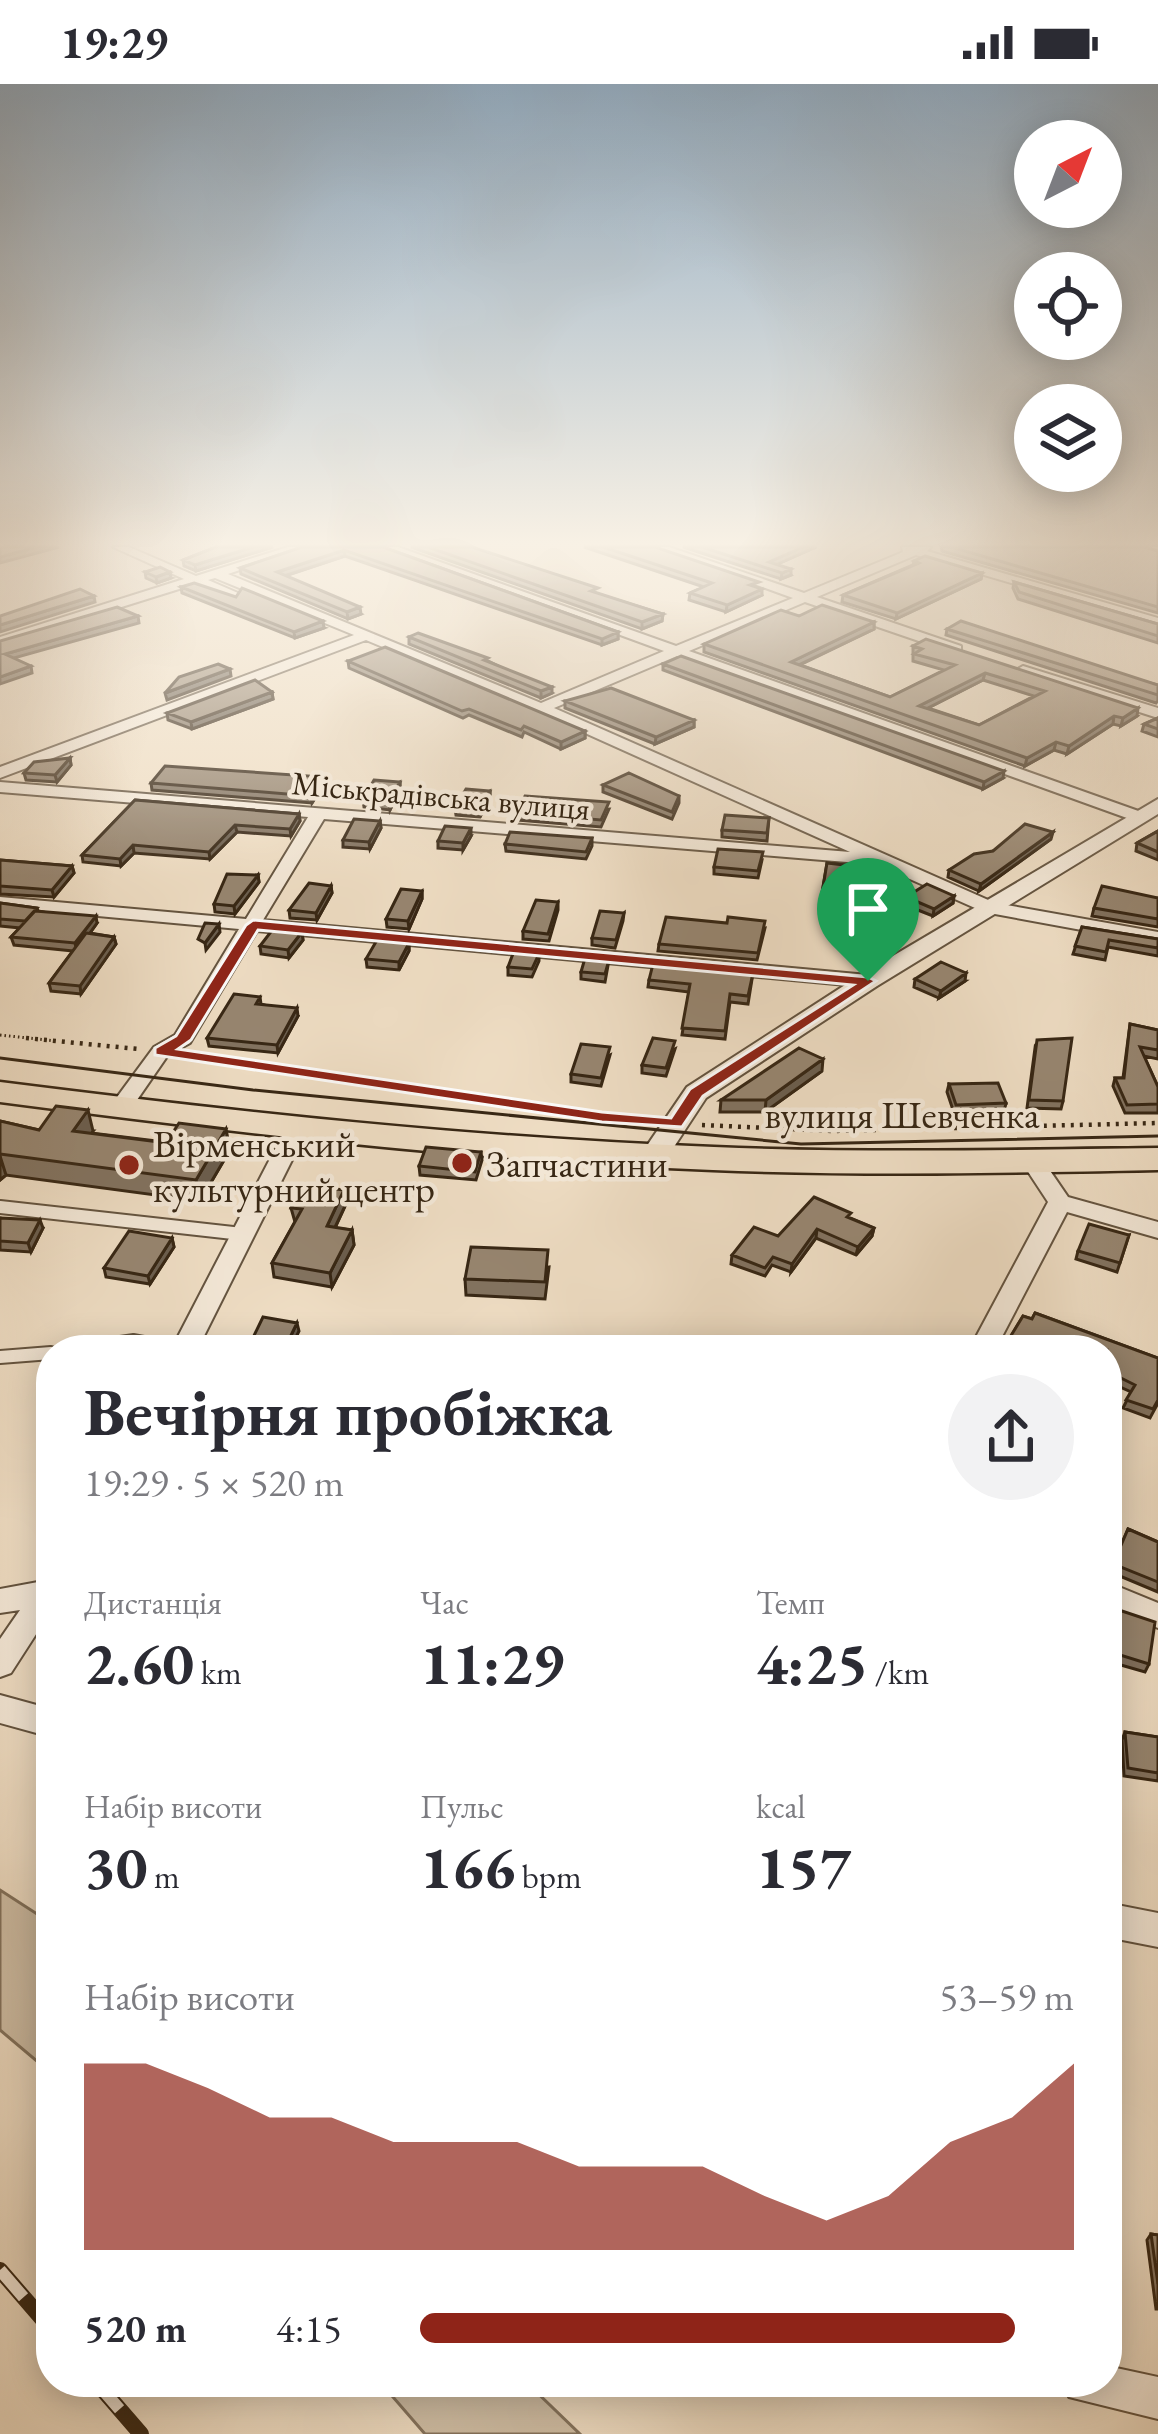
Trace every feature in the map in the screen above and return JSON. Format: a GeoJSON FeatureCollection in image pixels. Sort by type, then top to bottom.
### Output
{"type":"FeatureCollection","features":[{"type":"Feature","properties":{"kind":"main road","name":"вулиця Шевченка"},"geometry":{"type":"LineString","coordinates":[[0,1091],[296,1130],[666,1138],[813,1162],[1158,1159]]}},
{"type":"Feature","properties":{"kind":"street"},"geometry":{"type":"LineString","coordinates":[[0,773],[309,657]]}},
{"type":"Feature","properties":{"kind":"street"},"geometry":{"type":"LineString","coordinates":[[377,657],[438,683],[468,678]]}},
{"type":"Feature","properties":{"kind":"street"},"geometry":{"type":"LineString","coordinates":[[416,657],[990,908],[1158,938]]}},
{"type":"Feature","properties":{"kind":"street"},"geometry":{"type":"LineString","coordinates":[[541,708],[665,657]]}},
{"type":"Feature","properties":{"kind":"street"},"geometry":{"type":"LineString","coordinates":[[690,657],[1148,811]]}},
{"type":"Feature","properties":{"kind":"street"},"geometry":{"type":"LineString","coordinates":[[998,662],[1158,713]]}},
{"type":"Feature","properties":{"kind":"street","name":"Міськрадівська вулиця"},"geometry":{"type":"LineString","coordinates":[[0,787],[876,860]]}},
{"type":"Feature","properties":{"kind":"street"},"geometry":{"type":"LineString","coordinates":[[666,1138],[696,1093],[868,981],[1148,811]]}},
{"type":"Feature","properties":{"kind":"street"},"geometry":{"type":"LineString","coordinates":[[119,1108],[161,1051],[183,1040],[318,814]]}},
{"type":"Feature","properties":{"kind":"street"},"geometry":{"type":"LineString","coordinates":[[788,854],[813,842],[811,829]]}},
{"type":"Feature","properties":{"kind":"street"},"geometry":{"type":"LineString","coordinates":[[0,902],[868,981]]}},
{"type":"Feature","properties":{"kind":"street"},"geometry":{"type":"LineString","coordinates":[[191,1335],[296,1130]]}},
{"type":"Feature","properties":{"kind":"street"},"geometry":{"type":"LineString","coordinates":[[1032,1161],[1060,1202],[1158,1230]]}},
{"type":"Feature","properties":{"kind":"street"},"geometry":{"type":"LineString","coordinates":[[990,1335],[1060,1202]]}},
{"type":"Feature","properties":{"kind":"street"},"geometry":{"type":"LineString","coordinates":[[0,1601],[36,1593]]}},
{"type":"Feature","properties":{"kind":"street"},"geometry":{"type":"LineString","coordinates":[[1122,1600],[1158,1616]]}},
{"type":"Feature","properties":{"kind":"street"},"geometry":{"type":"LineString","coordinates":[[0,1664],[36,1610]]}},
{"type":"Feature","properties":{"kind":"street"},"geometry":{"type":"LineString","coordinates":[[0,1709],[36,1720]]}},
{"type":"Feature","properties":{"kind":"street"},"geometry":{"type":"LineString","coordinates":[[1122,1923],[1158,1930]]}},
{"type":"Feature","properties":{"kind":"street"},"geometry":{"type":"LineString","coordinates":[[1122,2390],[1158,2398]]}},
{"type":"Feature","properties":{"kind":"lane"},"geometry":{"type":"LineString","coordinates":[[0,1208],[242,1234]]}},
{"type":"Feature","properties":{"kind":"lane"},"geometry":{"type":"LineString","coordinates":[[0,1357],[36,1354]]}},
{"type":"Feature","properties":{"kind":"path"},"geometry":{"type":"LineString","coordinates":[[0,1035],[161,1051],[602,1117],[666,1138],[1158,1124]]}},
{"type":"Feature","properties":{"kind":"shaded area"},"geometry":{"type":"Polygon","coordinates":[[[0,1890],[36,1913],[36,2060],[0,2030],[0,1890]]]}},
{"type":"Feature","properties":{"kind":"shaded area"},"geometry":{"type":"Polygon","coordinates":[[[393,2397],[542,2397],[580,2434],[425,2434],[393,2397]]]}},
{"type":"Feature","properties":{"kind":"building"},"geometry":{"type":"Polygon","coordinates":[[[0,657],[31,666],[0,677],[0,657]]]}},
{"type":"Feature","properties":{"kind":"building"},"geometry":{"type":"Polygon","coordinates":[[[408,657],[585,731],[561,742],[524,726],[521,730],[469,709],[462,711],[348,661],[408,657]]]}},
{"type":"Feature","properties":{"kind":"building"},"geometry":{"type":"Polygon","coordinates":[[[457,657],[484,657],[552,687],[541,691],[457,657]]]}},
{"type":"Feature","properties":{"kind":"building"},"geometry":{"type":"Polygon","coordinates":[[[683,657],[1004,771],[984,782],[663,664],[683,657]]]}},
{"type":"Feature","properties":{"kind":"building"},"geometry":{"type":"Polygon","coordinates":[[[740,657],[802,657],[791,662],[890,697],[955,665],[924,657],[980,657],[1138,708],[1123,718],[1114,716],[1069,746],[1056,742],[1027,758],[740,657]],[[985,673],[919,706],[979,725],[1045,691],[985,673]]]}},
{"type":"Feature","properties":{"kind":"building"},"geometry":{"type":"Polygon","coordinates":[[[1035,657],[1071,657],[1158,685],[1158,695],[1035,657]]]}},
{"type":"Feature","properties":{"kind":"building"},"geometry":{"type":"Polygon","coordinates":[[[218,664],[230,669],[165,693],[179,677],[218,664]]]}},
{"type":"Feature","properties":{"kind":"building"},"geometry":{"type":"Polygon","coordinates":[[[255,680],[272,692],[191,722],[167,713],[255,680]]]}},
{"type":"Feature","properties":{"kind":"building"},"geometry":{"type":"Polygon","coordinates":[[[611,688],[694,720],[656,737],[565,701],[611,688]]]}},
{"type":"Feature","properties":{"kind":"building"},"geometry":{"type":"Polygon","coordinates":[[[70,758],[55,775],[24,773],[34,762],[70,758]]]}},
{"type":"Feature","properties":{"kind":"building"},"geometry":{"type":"Polygon","coordinates":[[[165,766],[323,777],[311,796],[151,783],[165,766]]]}},
{"type":"Feature","properties":{"kind":"building"},"geometry":{"type":"Polygon","coordinates":[[[629,773],[679,796],[672,812],[603,785],[629,773]]]}},
{"type":"Feature","properties":{"kind":"building"},"geometry":{"type":"Polygon","coordinates":[[[374,780],[400,782],[389,802],[363,800],[374,780]]]}},
{"type":"Feature","properties":{"kind":"building"},"geometry":{"type":"Polygon","coordinates":[[[466,789],[490,791],[480,810],[455,808],[466,789]]]}},
{"type":"Feature","properties":{"kind":"building"},"geometry":{"type":"Polygon","coordinates":[[[525,796],[609,802],[601,820],[518,813],[525,796]]]}},
{"type":"Feature","properties":{"kind":"building"},"geometry":{"type":"Polygon","coordinates":[[[135,800],[299,814],[290,829],[235,825],[209,852],[133,845],[120,859],[82,855],[135,800]]]}},
{"type":"Feature","properties":{"kind":"building"},"geometry":{"type":"Polygon","coordinates":[[[725,815],[769,818],[767,833],[722,830],[725,815]]]}},
{"type":"Feature","properties":{"kind":"building"},"geometry":{"type":"Polygon","coordinates":[[[354,819],[380,821],[369,842],[343,840],[354,819]]]}},
{"type":"Feature","properties":{"kind":"building"},"geometry":{"type":"Polygon","coordinates":[[[1025,824],[1053,832],[981,884],[949,870],[974,854],[993,851],[1025,824]]]}},
{"type":"Feature","properties":{"kind":"building"},"geometry":{"type":"Polygon","coordinates":[[[445,826],[471,828],[463,843],[438,841],[445,826]]]}},
{"type":"Feature","properties":{"kind":"building"},"geometry":{"type":"Polygon","coordinates":[[[1158,831],[1158,852],[1137,843],[1158,831]]]}},
{"type":"Feature","properties":{"kind":"building"},"geometry":{"type":"Polygon","coordinates":[[[510,832],[592,838],[586,852],[505,844],[510,832]]]}},
{"type":"Feature","properties":{"kind":"building"},"geometry":{"type":"Polygon","coordinates":[[[718,849],[763,852],[758,871],[714,867],[718,849]]]}},
{"type":"Feature","properties":{"kind":"building"},"geometry":{"type":"Polygon","coordinates":[[[0,860],[72,866],[52,890],[0,886],[0,860]]]}},
{"type":"Feature","properties":{"kind":"building"},"geometry":{"type":"Polygon","coordinates":[[[827,863],[853,866],[849,895],[822,893],[827,863]]]}},
{"type":"Feature","properties":{"kind":"building"},"geometry":{"type":"Polygon","coordinates":[[[227,874],[258,875],[234,906],[214,904],[227,874]]]}},
{"type":"Feature","properties":{"kind":"building"},"geometry":{"type":"Polygon","coordinates":[[[309,883],[331,886],[316,913],[289,910],[309,883]]]}},
{"type":"Feature","properties":{"kind":"building"},"geometry":{"type":"Polygon","coordinates":[[[927,884],[954,896],[934,909],[906,897],[927,884]]]}},
{"type":"Feature","properties":{"kind":"building"},"geometry":{"type":"Polygon","coordinates":[[[1102,886],[1158,898],[1158,919],[1094,908],[1102,886]]]}},
{"type":"Feature","properties":{"kind":"building"},"geometry":{"type":"Polygon","coordinates":[[[401,889],[422,891],[408,921],[386,919],[401,889]]]}},
{"type":"Feature","properties":{"kind":"building"},"geometry":{"type":"Polygon","coordinates":[[[536,900],[558,902],[548,934],[523,931],[536,900]]]}},
{"type":"Feature","properties":{"kind":"building"},"geometry":{"type":"Polygon","coordinates":[[[0,903],[37,908],[25,921],[0,919],[0,903]]]}},
{"type":"Feature","properties":{"kind":"building"},"geometry":{"type":"Polygon","coordinates":[[[35,911],[96,916],[75,943],[11,937],[35,911]]]}},
{"type":"Feature","properties":{"kind":"building"},"geometry":{"type":"Polygon","coordinates":[[[600,911],[624,913],[616,940],[592,938],[600,911]]]}},
{"type":"Feature","properties":{"kind":"building"},"geometry":{"type":"Polygon","coordinates":[[[666,917],[765,921],[758,953],[659,944],[666,917]]]}},
{"type":"Feature","properties":{"kind":"building"},"geometry":{"type":"Polygon","coordinates":[[[205,923],[219,924],[205,943],[198,939],[205,923]]]}},
{"type":"Feature","properties":{"kind":"building"},"geometry":{"type":"Polygon","coordinates":[[[1082,927],[1158,939],[1158,948],[1109,940],[1106,952],[1075,946],[1082,927]]]}},
{"type":"Feature","properties":{"kind":"building"},"geometry":{"type":"Polygon","coordinates":[[[273,929],[302,932],[288,950],[260,946],[273,929]]]}},
{"type":"Feature","properties":{"kind":"building"},"geometry":{"type":"Polygon","coordinates":[[[86,933],[114,937],[80,986],[49,983],[86,933]]]}},
{"type":"Feature","properties":{"kind":"building"},"geometry":{"type":"Polygon","coordinates":[[[377,940],[409,943],[399,962],[366,959],[377,940]]]}},
{"type":"Feature","properties":{"kind":"building"},"geometry":{"type":"Polygon","coordinates":[[[514,951],[539,954],[532,969],[508,967],[514,951]]]}},
{"type":"Feature","properties":{"kind":"building"},"geometry":{"type":"Polygon","coordinates":[[[585,958],[609,960],[605,974],[581,972],[585,958]]]}},
{"type":"Feature","properties":{"kind":"building"},"geometry":{"type":"Polygon","coordinates":[[[941,962],[966,973],[941,991],[915,979],[941,962]]]}},
{"type":"Feature","properties":{"kind":"building"},"geometry":{"type":"Polygon","coordinates":[[[653,964],[753,973],[748,996],[730,994],[725,1031],[682,1028],[690,984],[649,980],[653,964]]]}},
{"type":"Feature","properties":{"kind":"building"},"geometry":{"type":"Polygon","coordinates":[[[234,994],[260,997],[256,1004],[297,1008],[277,1045],[207,1038],[234,994]]]}},
{"type":"Feature","properties":{"kind":"building"},"geometry":{"type":"Polygon","coordinates":[[[1130,1024],[1158,1030],[1158,1050],[1140,1047],[1158,1087],[1158,1104],[1127,1105],[1115,1078],[1124,1078],[1130,1024]]]}},
{"type":"Feature","properties":{"kind":"building"},"geometry":{"type":"Polygon","coordinates":[[[653,1038],[675,1041],[666,1068],[642,1065],[653,1038]]]}},
{"type":"Feature","properties":{"kind":"building"},"geometry":{"type":"Polygon","coordinates":[[[1072,1038],[1063,1101],[1029,1100],[1037,1040],[1072,1038]]]}},
{"type":"Feature","properties":{"kind":"building"},"geometry":{"type":"Polygon","coordinates":[[[581,1044],[610,1047],[601,1078],[571,1074],[581,1044]]]}},
{"type":"Feature","properties":{"kind":"building"},"geometry":{"type":"Polygon","coordinates":[[[799,1048],[823,1059],[766,1100],[721,1100],[799,1048]]]}},
{"type":"Feature","properties":{"kind":"building"},"geometry":{"type":"Polygon","coordinates":[[[998,1083],[1006,1103],[956,1105],[949,1084],[998,1083]]]}},
{"type":"Feature","properties":{"kind":"building"},"geometry":{"type":"Polygon","coordinates":[[[56,1106],[88,1110],[73,1131],[166,1143],[179,1123],[226,1129],[196,1180],[0,1154],[0,1121],[39,1130],[56,1106]]]}},
{"type":"Feature","properties":{"kind":"building"},"geometry":{"type":"Polygon","coordinates":[[[426,1147],[481,1152],[475,1172],[419,1166],[426,1147]]]}},
{"type":"Feature","properties":{"kind":"building"},"geometry":{"type":"Polygon","coordinates":[[[303,1185],[344,1190],[327,1226],[352,1230],[330,1273],[272,1263],[302,1209],[291,1208],[303,1185]]]}},
{"type":"Feature","properties":{"kind":"building"},"geometry":{"type":"Polygon","coordinates":[[[814,1197],[874,1228],[858,1247],[817,1229],[792,1264],[773,1257],[765,1268],[732,1255],[754,1227],[778,1236],[814,1197]]]}},
{"type":"Feature","properties":{"kind":"building"},"geometry":{"type":"Polygon","coordinates":[[[0,1218],[40,1220],[28,1243],[0,1241],[0,1218]]]}},
{"type":"Feature","properties":{"kind":"building"},"geometry":{"type":"Polygon","coordinates":[[[1089,1224],[1129,1235],[1120,1263],[1078,1251],[1089,1224]]]}},
{"type":"Feature","properties":{"kind":"building"},"geometry":{"type":"Polygon","coordinates":[[[129,1231],[172,1238],[148,1276],[104,1268],[129,1231]]]}},
{"type":"Feature","properties":{"kind":"building"},"geometry":{"type":"Polygon","coordinates":[[[471,1247],[548,1250],[545,1282],[465,1279],[471,1247]]]}},
{"type":"Feature","properties":{"kind":"building"},"geometry":{"type":"Polygon","coordinates":[[[1035,1313],[1095,1335],[1011,1335],[1023,1316],[1032,1319],[1035,1313]]]}},
{"type":"Feature","properties":{"kind":"building"},"geometry":{"type":"Polygon","coordinates":[[[263,1317],[297,1323],[291,1335],[254,1335],[263,1317]]]}},
{"type":"Feature","properties":{"kind":"building"},"geometry":{"type":"Polygon","coordinates":[[[1122,1345],[1158,1358],[1158,1400],[1153,1409],[1126,1400],[1135,1385],[1122,1378],[1122,1345]]]}},
{"type":"Feature","properties":{"kind":"building"},"geometry":{"type":"Polygon","coordinates":[[[1128,1529],[1158,1542],[1158,1582],[1122,1568],[1122,1543],[1128,1529]]]}},
{"type":"Feature","properties":{"kind":"building"},"geometry":{"type":"Polygon","coordinates":[[[1122,1611],[1155,1622],[1149,1664],[1122,1656],[1122,1611]]]}},
{"type":"Feature","properties":{"kind":"building"},"geometry":{"type":"Polygon","coordinates":[[[1125,1732],[1158,1737],[1158,1773],[1128,1768],[1125,1732]]]}},
{"type":"Feature","properties":{"kind":"building"},"geometry":{"type":"Polygon","coordinates":[[[1151,2234],[1158,2235],[1158,2284],[1151,2234]]]}},
{"type":"Feature","properties":{"kind":"tram line"},"geometry":{"type":"LineString","coordinates":[[0,1058],[253,1090],[801,1144],[1158,1136]]}},
{"type":"Feature","properties":{"kind":"railway"},"geometry":{"type":"LineString","coordinates":[[0,2270],[36,2312]]}},
{"type":"Feature","properties":{"kind":"railway"},"geometry":{"type":"LineString","coordinates":[[109,2397],[141,2434]]}},
{"type":"Feature","properties":{"kind":"place","name":"Запчастини"},"geometry":{"type":"Point","coordinates":[462,1163]}},
{"type":"Feature","properties":{"kind":"place","name":"Вірменський культурний центр"},"geometry":{"type":"Point","coordinates":[129,1165]}},
{"type":"Feature","properties":{"kind":"route"},"geometry":{"type":"LineString","coordinates":[[253,925],[868,981],[696,1093],[676,1124],[161,1051],[183,1040],[253,925]]}}]}
